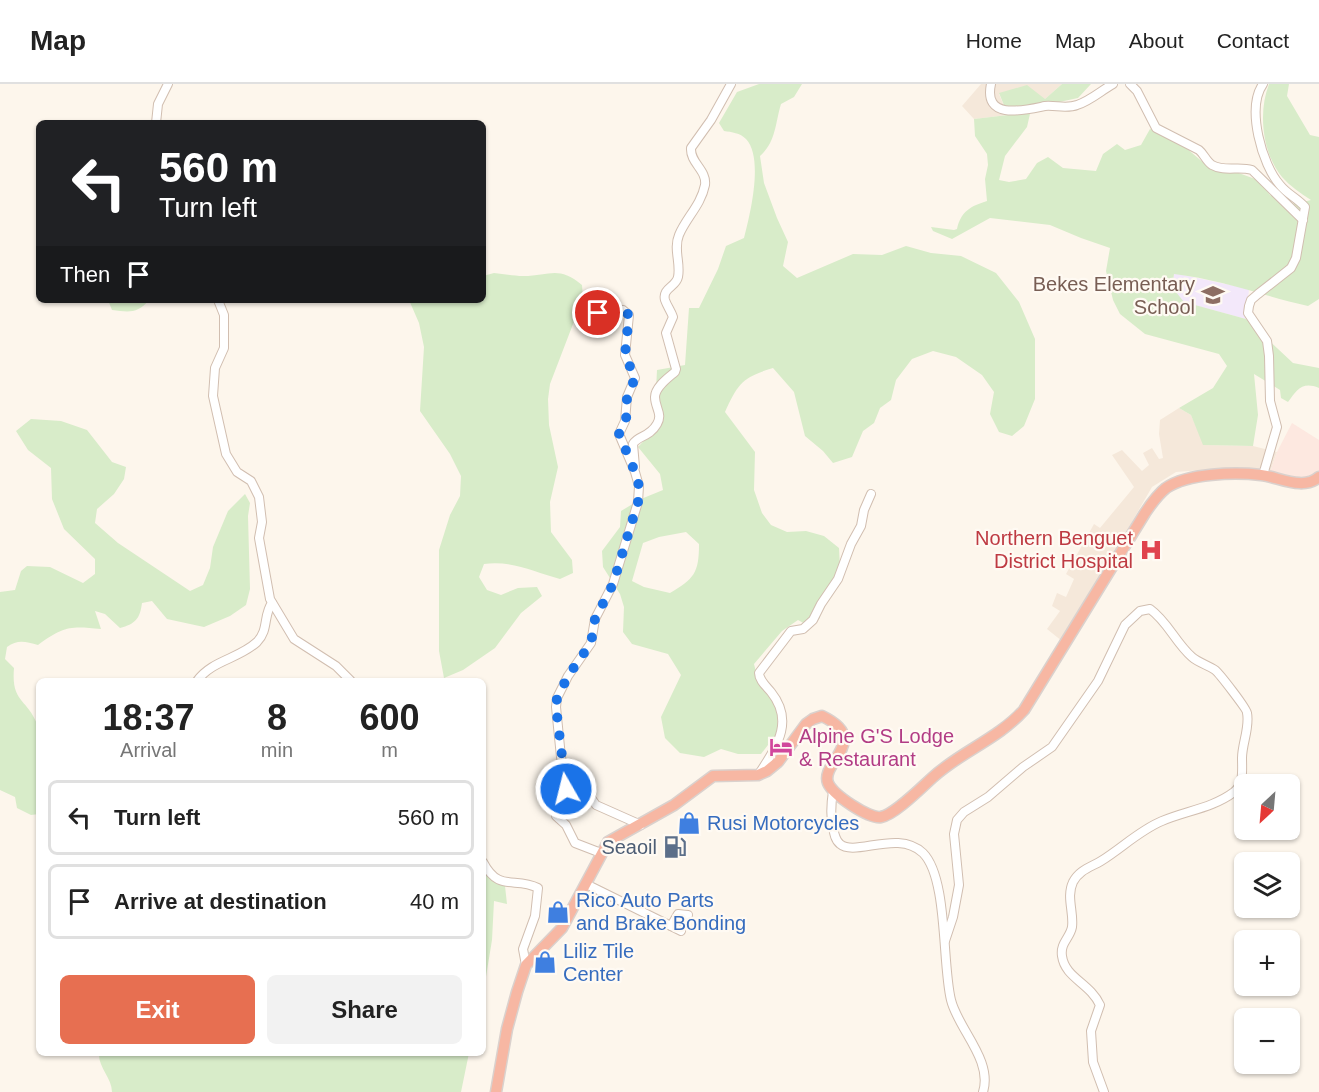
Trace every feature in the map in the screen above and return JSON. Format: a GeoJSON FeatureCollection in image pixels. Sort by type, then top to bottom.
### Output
{"type":"FeatureCollection","features":[{"type":"Feature","properties":{"kind":"highway"},"geometry":{"type":"LineString","coordinates":[[496,1092],[507,1029],[516,992],[526,965],[562,928],[608,842],[674,805],[713,776],[758,775],[767,771],[778,762],[806,724],[822,716],[833,721],[842,730],[843,746],[827,777],[828,784],[860,810],[879,817],[886,815],[915,794],[934,776],[1009,725],[1024,710],[1145,513],[1167,488],[1185,480],[1226,474],[1263,475],[1299,483],[1308,483],[1319,477]]}},
{"type":"Feature","properties":{"kind":"street"},"geometry":{"type":"LineString","coordinates":[[156,120],[158,104],[168,84]]}},
{"type":"Feature","properties":{"kind":"street"},"geometry":{"type":"LineString","coordinates":[[635,472],[633,444],[636,439],[649,434],[659,422],[656,394],[676,369],[666,333],[673,317],[664,297],[678,276],[676,252],[678,236],[696,207],[705,184],[702,171],[692,159],[691,147],[711,120],[732,84]]}},
{"type":"Feature","properties":{"kind":"street"},"geometry":{"type":"LineString","coordinates":[[991,84],[989,92],[992,102],[1005,111],[1012,111],[1031,110],[1045,106],[1078,105],[1113,84]]}},
{"type":"Feature","properties":{"kind":"street"},"geometry":{"type":"LineString","coordinates":[[1130,84],[1137,91],[1156,128],[1204,153],[1210,164],[1252,170],[1303,220]]}},
{"type":"Feature","properties":{"kind":"street"},"geometry":{"type":"LineString","coordinates":[[1263,84],[1257,106],[1256,122],[1260,148],[1281,187],[1305,207],[1296,258],[1291,268],[1251,300],[1249,306],[1248,313],[1267,341],[1270,401],[1276,427],[1263,475]]}},
{"type":"Feature","properties":{"kind":"street"},"geometry":{"type":"LineString","coordinates":[[219,303],[224,315],[225,339],[224,348],[215,368],[213,396],[226,454],[237,472],[251,481],[259,497],[262,522],[259,538],[272,603],[294,639],[336,666],[348,678]]}},
{"type":"Feature","properties":{"kind":"street"},"geometry":{"type":"LineString","coordinates":[[589,322],[598,313],[616,309],[623,310],[629,315],[625,355],[635,378],[627,397],[626,421],[619,434],[639,486],[638,502],[613,584],[595,619],[589,648],[568,676],[557,698],[556,707],[566,784],[556,806],[556,816],[566,825],[575,843],[601,853]]}},
{"type":"Feature","properties":{"kind":"street"},"geometry":{"type":"LineString","coordinates":[[758,775],[779,740],[783,722],[779,705],[759,678],[759,672],[791,631],[803,629],[813,620],[838,579],[851,544],[861,526],[864,510],[871,494]]}},
{"type":"Feature","properties":{"kind":"street"},"geometry":{"type":"LineString","coordinates":[[200,678],[212,666],[256,644],[266,627],[267,609],[272,603]]}},
{"type":"Feature","properties":{"kind":"street"},"geometry":{"type":"LineString","coordinates":[[945,941],[953,917],[959,885],[954,834],[957,819],[988,797],[1058,739],[1098,681],[1125,625],[1140,611],[1149,609],[1165,624],[1192,657],[1224,678],[1226,685],[1243,704],[1248,716],[1241,781],[1236,790],[1209,805],[1181,814],[1137,834],[1112,854],[1080,872],[1073,882],[1070,894],[1071,931],[1064,941],[1062,953],[1067,970],[1090,988],[1100,1005],[1091,1031],[1094,1062],[1104,1092]]}},
{"type":"Feature","properties":{"kind":"street"},"geometry":{"type":"LineString","coordinates":[[586,782],[589,795],[596,805],[641,825]]}},
{"type":"Feature","properties":{"kind":"street"},"geometry":{"type":"LineString","coordinates":[[834,791],[831,819],[836,839],[841,845],[852,847],[883,842],[897,843],[910,846],[923,854],[929,864],[942,909],[951,1000],[981,1061],[986,1084],[983,1092]]}},
{"type":"Feature","properties":{"kind":"street"},"geometry":{"type":"LineString","coordinates":[[486,868],[504,882],[530,884],[537,888],[535,916],[523,949],[526,965]]}},
{"type":"Feature","properties":{"kind":"street"},"geometry":{"type":"LineString","coordinates":[[586,884],[681,931]]}},
{"type":"Feature","properties":{"kind":"street"},"geometry":{"type":"LineString","coordinates":[[671,926],[678,914],[688,915]]}},
{"type":"Feature","properties":{"kind":"shaded area"},"geometry":{"type":"Polygon","coordinates":[[[981,84],[1062,84],[1045,99],[999,94],[1008,115],[974,119],[962,106],[981,84]]]}},
{"type":"Feature","properties":{"kind":"shaded area","name":"Bekes Elementary School"},"geometry":{"type":"Polygon","coordinates":[[[1174,273],[1249,289],[1246,319],[1183,302],[1172,287],[1174,273]]]}},
{"type":"Feature","properties":{"kind":"shaded area"},"geometry":{"type":"Polygon","coordinates":[[[1179,408],[1191,415],[1204,445],[1253,446],[1277,452],[1270,472],[1215,469],[1176,472],[1152,487],[1062,641],[1047,629],[1060,611],[1052,606],[1057,593],[1066,597],[1074,579],[1066,574],[1094,524],[1100,528],[1134,487],[1112,455],[1122,450],[1142,471],[1149,465],[1143,453],[1152,448],[1159,459],[1163,458],[1159,434],[1160,420],[1179,408]]]}},
{"type":"Feature","properties":{"kind":"shaded area"},"geometry":{"type":"Polygon","coordinates":[[[1292,423],[1319,440],[1319,475],[1307,481],[1270,472],[1277,452],[1292,423]]]}},
{"type":"Feature","properties":{"kind":"green space"},"geometry":{"type":"Polygon","coordinates":[[[759,84],[802,84],[794,97],[781,104],[772,139],[760,156],[764,183],[788,242],[783,266],[797,278],[853,254],[882,255],[906,246],[931,253],[961,256],[996,273],[1019,302],[1035,339],[1035,399],[1024,426],[1012,436],[999,432],[990,414],[994,392],[982,375],[956,357],[933,351],[912,359],[896,380],[891,400],[880,408],[874,423],[863,431],[852,457],[833,463],[805,436],[794,392],[773,368],[748,378],[738,388],[725,412],[755,452],[754,490],[762,513],[771,525],[787,532],[806,531],[824,536],[839,548],[840,567],[835,581],[820,599],[820,618],[807,625],[798,620],[782,631],[754,664],[757,676],[777,706],[778,732],[761,754],[738,754],[721,749],[704,757],[680,753],[665,738],[661,717],[681,675],[668,654],[632,644],[623,632],[624,607],[620,594],[603,567],[602,551],[620,527],[621,511],[663,490],[660,474],[638,447],[654,430],[657,370],[685,365],[689,308],[699,308],[718,269],[726,246],[744,238],[754,187],[754,159],[746,139],[739,134],[724,131],[719,123],[737,92],[759,84]],[[686,532],[659,537],[643,543],[632,581],[644,587],[670,593],[685,584],[694,574],[698,562],[699,544],[686,532]]]}},
{"type":"Feature","properties":{"kind":"green space"},"geometry":{"type":"Polygon","coordinates":[[[1062,84],[1091,84],[1078,98],[1045,105],[1032,105],[1027,127],[1005,156],[999,180],[1009,182],[1026,179],[1037,163],[1048,157],[1063,168],[1096,171],[1103,154],[1117,144],[1125,150],[1141,145],[1150,129],[1163,133],[1185,147],[1205,164],[1258,180],[1270,195],[1295,204],[1311,200],[1282,177],[1270,156],[1263,119],[1269,84],[1289,84],[1287,96],[1310,135],[1319,137],[1319,299],[1308,306],[1225,284],[1174,274],[1172,287],[1184,302],[1246,319],[1293,363],[1319,368],[1319,388],[1304,386],[1297,390],[1288,402],[1281,398],[1280,390],[1254,374],[1258,415],[1253,446],[1203,445],[1191,415],[1179,408],[1213,388],[1227,366],[1219,354],[1145,334],[1120,314],[1113,300],[1106,271],[1110,248],[1050,225],[990,218],[952,239],[933,231],[931,227],[957,229],[961,218],[968,210],[987,201],[985,179],[988,165],[987,154],[975,136],[974,119],[1008,115],[999,93],[1027,85],[1045,99],[1062,84]]]}},
{"type":"Feature","properties":{"kind":"green space"},"geometry":{"type":"Polygon","coordinates":[[[494,273],[532,276],[560,273],[582,285],[583,298],[550,384],[548,399],[549,425],[558,467],[550,502],[551,532],[572,560],[573,573],[560,579],[513,565],[484,564],[479,577],[487,590],[501,595],[518,588],[537,587],[542,596],[521,613],[495,648],[463,670],[444,678],[439,651],[439,550],[450,515],[460,496],[461,476],[450,454],[420,411],[424,347],[419,323],[410,303],[486,303],[486,275],[494,273]]]}},
{"type":"Feature","properties":{"kind":"green space"},"geometry":{"type":"Polygon","coordinates":[[[109,303],[147,303],[137,310],[112,310],[109,303]]]}},
{"type":"Feature","properties":{"kind":"green space"},"geometry":{"type":"Polygon","coordinates":[[[31,419],[61,421],[87,430],[112,462],[126,467],[124,479],[114,494],[97,509],[95,523],[118,543],[190,591],[203,585],[210,568],[213,547],[228,511],[245,494],[250,503],[248,516],[250,589],[246,605],[230,616],[204,627],[167,619],[152,601],[142,603],[140,613],[133,623],[120,628],[105,614],[95,611],[101,629],[68,629],[54,634],[38,645],[18,642],[7,647],[5,659],[14,668],[17,694],[36,722],[36,814],[31,815],[17,808],[15,797],[0,790],[0,592],[15,590],[21,571],[27,566],[50,567],[83,583],[95,574],[95,559],[64,529],[52,499],[51,468],[28,450],[16,431],[31,419]]]}},
{"type":"Feature","properties":{"kind":"green space"},"geometry":{"type":"Polygon","coordinates":[[[486,872],[505,886],[507,904],[494,901],[492,940],[486,977],[486,872]]]}},
{"type":"Feature","properties":{"kind":"green space"},"geometry":{"type":"Polygon","coordinates":[[[99,1056],[468,1056],[461,1092],[112,1092],[99,1056]]]}},
{"type":"Feature","properties":{"kind":"place","name":"Bekes Elementary School"},"geometry":{"type":"Point","coordinates":[1213,295]}},
{"type":"Feature","properties":{"kind":"place","name":"Northern Benguet District Hospital"},"geometry":{"type":"Point","coordinates":[1151,550]}},
{"type":"Feature","properties":{"kind":"place","name":"Alpine G'S Lodge & Restaurant"},"geometry":{"type":"Point","coordinates":[781,747]}},
{"type":"Feature","properties":{"kind":"place","name":"Rusi Motorcycles"},"geometry":{"type":"Point","coordinates":[689,823]}},
{"type":"Feature","properties":{"kind":"place","name":"Seaoil"},"geometry":{"type":"Point","coordinates":[675,847]}},
{"type":"Feature","properties":{"kind":"place","name":"Rico Auto Parts and Brake Bonding"},"geometry":{"type":"Point","coordinates":[558,912]}},
{"type":"Feature","properties":{"kind":"place","name":"Liliz Tile Center"},"geometry":{"type":"Point","coordinates":[545,962]}},
{"type":"Feature","properties":{"kind":"route"},"geometry":{"type":"LineString","coordinates":[[566,789],[556,707],[557,698],[568,676],[589,648],[595,619],[613,584],[639,493],[635,472],[619,434],[626,421],[627,397],[635,378],[625,355],[629,315],[623,310],[616,309],[598,313]]}}]}
